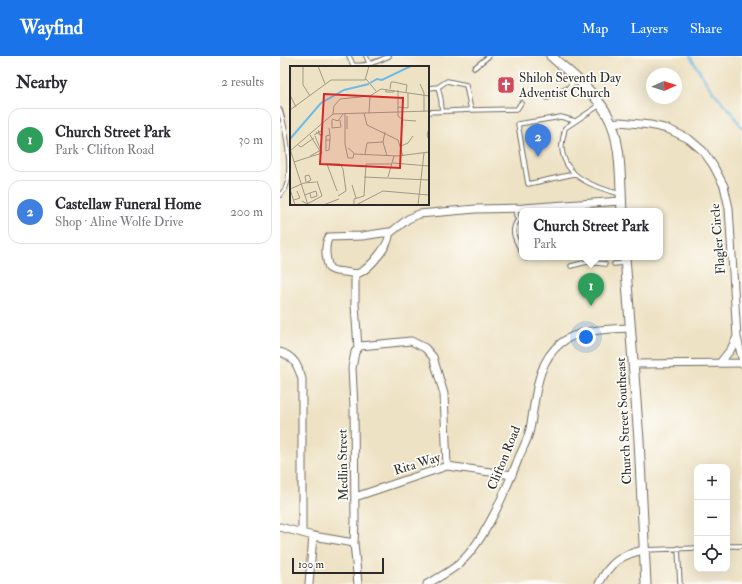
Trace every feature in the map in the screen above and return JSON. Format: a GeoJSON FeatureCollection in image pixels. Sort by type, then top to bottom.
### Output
{"type":"FeatureCollection","features":[{"type":"Feature","properties":{"kind":"street"},"geometry":{"type":"LineString","coordinates":[[551,56],[577,79],[601,105],[608,115],[617,148],[622,208]]}},
{"type":"Feature","properties":{"kind":"street","name":"Flagler Circle"},"geometry":{"type":"LineString","coordinates":[[611,123],[620,122],[650,125],[668,129],[689,138],[702,150],[713,165],[724,186],[729,208],[737,337],[742,358]]}},
{"type":"Feature","properties":{"kind":"street"},"geometry":{"type":"LineString","coordinates":[[390,233],[388,240],[374,261],[365,269],[355,274],[334,271],[329,268],[327,244],[329,238],[390,233],[408,219],[419,214],[476,209],[516,208],[621,198]]}},
{"type":"Feature","properties":{"kind":"street","name":"Church Street Southeast"},"geometry":{"type":"LineString","coordinates":[[626,260],[634,364],[646,584]]}},
{"type":"Feature","properties":{"kind":"street"},"geometry":{"type":"LineString","coordinates":[[355,274],[355,305],[358,348],[360,346],[370,344],[410,341],[425,348],[432,357],[444,394],[447,466]]}},
{"type":"Feature","properties":{"kind":"street","name":"Clifton Road"},"geometry":{"type":"LineString","coordinates":[[427,584],[460,563],[472,550],[486,528],[512,475],[530,431],[537,386],[544,365],[552,352],[561,343],[578,335],[597,330],[631,328]]}},
{"type":"Feature","properties":{"kind":"street"},"geometry":{"type":"LineString","coordinates":[[720,363],[731,349],[737,337]]}},
{"type":"Feature","properties":{"kind":"street","name":"Medlin Street"},"geometry":{"type":"LineString","coordinates":[[358,348],[355,352],[352,368],[354,407],[354,543],[358,584]]}},
{"type":"Feature","properties":{"kind":"street"},"geometry":{"type":"LineString","coordinates":[[280,352],[287,354],[294,359],[302,379],[302,533]]}},
{"type":"Feature","properties":{"kind":"street"},"geometry":{"type":"LineString","coordinates":[[634,364],[742,363]]}},
{"type":"Feature","properties":{"kind":"street","name":"Rita Way"},"geometry":{"type":"LineString","coordinates":[[355,497],[447,466],[512,475]]}},
{"type":"Feature","properties":{"kind":"street"},"geometry":{"type":"LineString","coordinates":[[280,527],[313,536],[354,543]]}},
{"type":"Feature","properties":{"kind":"street"},"geometry":{"type":"LineString","coordinates":[[309,584],[313,536]]}},
{"type":"Feature","properties":{"kind":"street"},"geometry":{"type":"LineString","coordinates":[[599,584],[606,572],[620,557],[644,550]]}},
{"type":"Feature","properties":{"kind":"lane"},"geometry":{"type":"LineString","coordinates":[[349,56],[353,65],[369,63],[389,56]]}},
{"type":"Feature","properties":{"kind":"lane"},"geometry":{"type":"LineString","coordinates":[[366,56],[369,63]]}},
{"type":"Feature","properties":{"kind":"lane"},"geometry":{"type":"LineString","coordinates":[[474,68],[489,56]]}},
{"type":"Feature","properties":{"kind":"lane"},"geometry":{"type":"LineString","coordinates":[[547,98],[565,89],[577,79]]}},
{"type":"Feature","properties":{"kind":"lane"},"geometry":{"type":"LineString","coordinates":[[429,88],[438,87],[447,82],[466,85],[471,110]]}},
{"type":"Feature","properties":{"kind":"lane"},"geometry":{"type":"LineString","coordinates":[[438,87],[442,111]]}},
{"type":"Feature","properties":{"kind":"lane"},"geometry":{"type":"LineString","coordinates":[[429,112],[517,109],[521,103]]}},
{"type":"Feature","properties":{"kind":"lane"},"geometry":{"type":"LineString","coordinates":[[601,105],[565,128],[562,148],[565,162],[574,174],[621,198]]}},
{"type":"Feature","properties":{"kind":"lane"},"geometry":{"type":"LineString","coordinates":[[280,110],[288,152],[288,170],[286,188],[280,194]]}},
{"type":"Feature","properties":{"kind":"lane"},"geometry":{"type":"LineString","coordinates":[[574,174],[528,184],[518,124],[561,117],[575,121]]}},
{"type":"Feature","properties":{"kind":"lane"},"geometry":{"type":"LineString","coordinates":[[516,208],[516,215],[519,219]]}},
{"type":"Feature","properties":{"kind":"lane"},"geometry":{"type":"LineString","coordinates":[[519,221],[514,225],[514,229],[516,241],[519,246]]}},
{"type":"Feature","properties":{"kind":"lane"},"geometry":{"type":"LineString","coordinates":[[614,264],[626,260]]}},
{"type":"Feature","properties":{"kind":"lane"},"geometry":{"type":"LineString","coordinates":[[571,266],[588,262],[605,264]]}},
{"type":"Feature","properties":{"kind":"lane"},"geometry":{"type":"LineString","coordinates":[[730,546],[742,546]]}},
{"type":"Feature","properties":{"kind":"lane"},"geometry":{"type":"LineString","coordinates":[[678,548],[680,584]]}},
{"type":"Feature","properties":{"kind":"lane"},"geometry":{"type":"LineString","coordinates":[[644,550],[694,548]]}},
{"type":"Feature","properties":{"kind":"waterway"},"geometry":{"type":"LineString","coordinates":[[690,56],[710,88],[733,114],[742,128]]}},
{"type":"Feature","properties":{"kind":"place","name":"Shiloh Seventh Day Adventist Church"},"geometry":{"type":"Point","coordinates":[506,85]}},
{"type":"Feature","properties":{"kind":"place","name":"Castellaw Funeral Home"},"geometry":{"type":"Point","coordinates":[538,157]}},
{"type":"Feature","properties":{"kind":"place","name":"Church Street Park"},"geometry":{"type":"Point","coordinates":[591,306]}}]}
